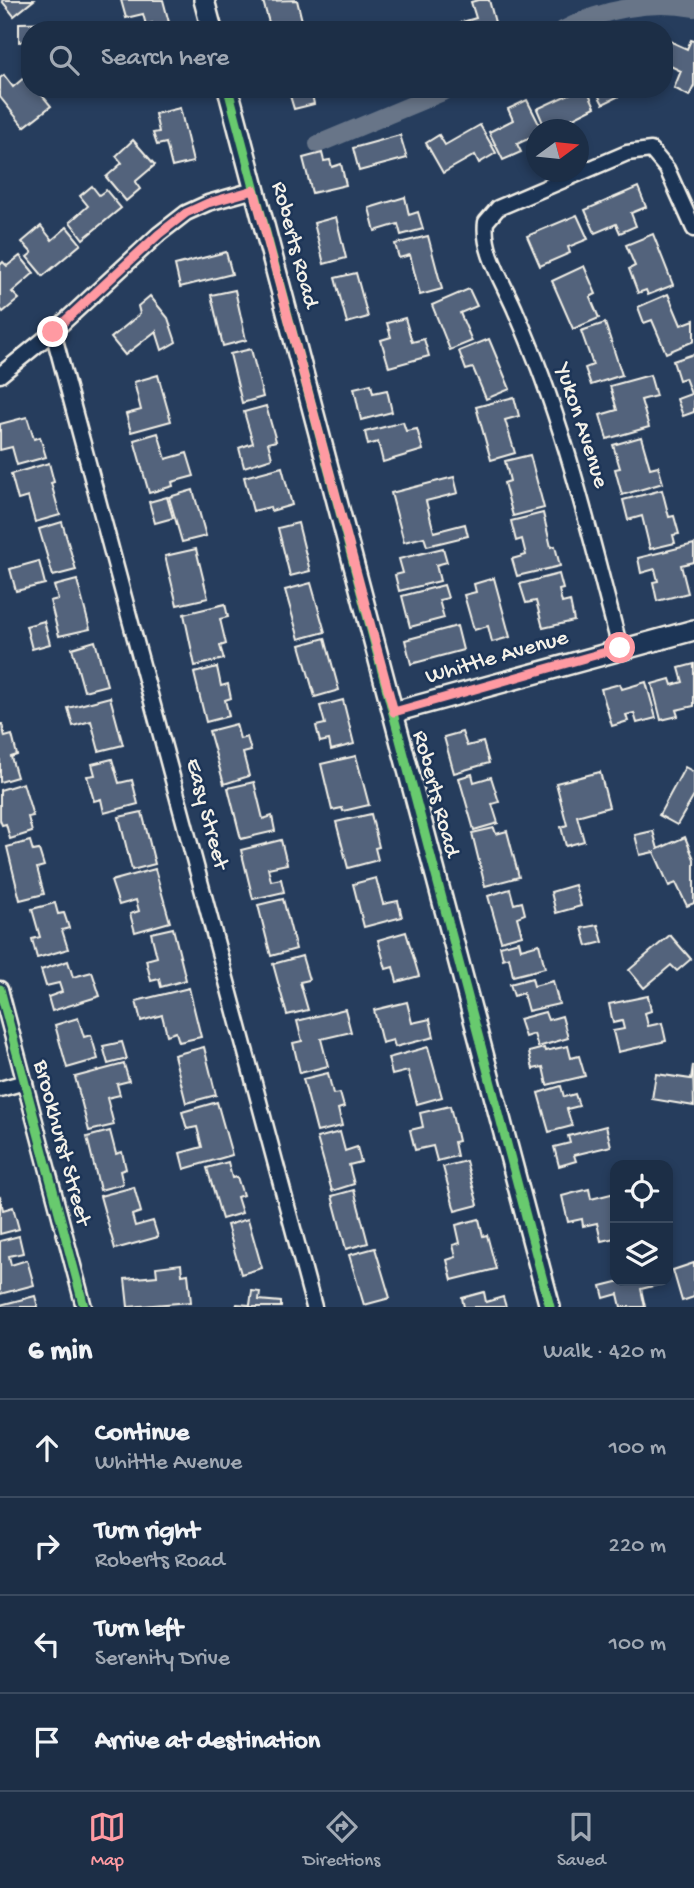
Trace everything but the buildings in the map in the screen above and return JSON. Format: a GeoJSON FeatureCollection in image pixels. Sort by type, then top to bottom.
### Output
{"type":"FeatureCollection","features":[{"type":"Feature","properties":{"kind":"street"},"geometry":{"type":"LineString","coordinates":[[204,0],[210,21]]}},
{"type":"Feature","properties":{"kind":"street","name":"Roberts Road"},"geometry":{"type":"LineString","coordinates":[[230,98],[550,1307]]}},
{"type":"Feature","properties":{"kind":"street","name":"Yukon Avenue"},"geometry":{"type":"LineString","coordinates":[[620,648],[564,437],[528,339],[487,246],[486,222],[498,208],[627,153],[651,150],[667,169],[694,229]]}},
{"type":"Feature","properties":{"kind":"street"},"geometry":{"type":"LineString","coordinates":[[0,375],[53,332],[159,234],[186,213],[208,203],[254,190]]}},
{"type":"Feature","properties":{"kind":"street","name":"Easy Street"},"geometry":{"type":"LineString","coordinates":[[53,332],[314,1307]]}},
{"type":"Feature","properties":{"kind":"street","name":"Whittle Avenue"},"geometry":{"type":"LineString","coordinates":[[394,712],[620,648],[694,630]]}},
{"type":"Feature","properties":{"kind":"street","name":"Brookhurst Street"},"geometry":{"type":"LineString","coordinates":[[0,989],[83,1307]]}},
{"type":"Feature","properties":{"kind":"street"},"geometry":{"type":"LineString","coordinates":[[0,1089],[25,1082]]}},
{"type":"Feature","properties":{"kind":"waterway"},"geometry":{"type":"LineString","coordinates":[[583,21],[610,12],[644,6],[694,8]]}},
{"type":"Feature","properties":{"kind":"waterway"},"geometry":{"type":"LineString","coordinates":[[318,144],[428,98]]}},
{"type":"Feature","properties":{"kind":"cycle path"},"geometry":{"type":"LineString","coordinates":[[230,98],[550,1307]]}},
{"type":"Feature","properties":{"kind":"cycle path"},"geometry":{"type":"LineString","coordinates":[[0,989],[84,1307]]}},
{"type":"Feature","properties":{"kind":"route"},"geometry":{"type":"LineString","coordinates":[[53,332],[159,234],[186,213],[208,203],[254,190],[394,712],[620,648]]}}]}
